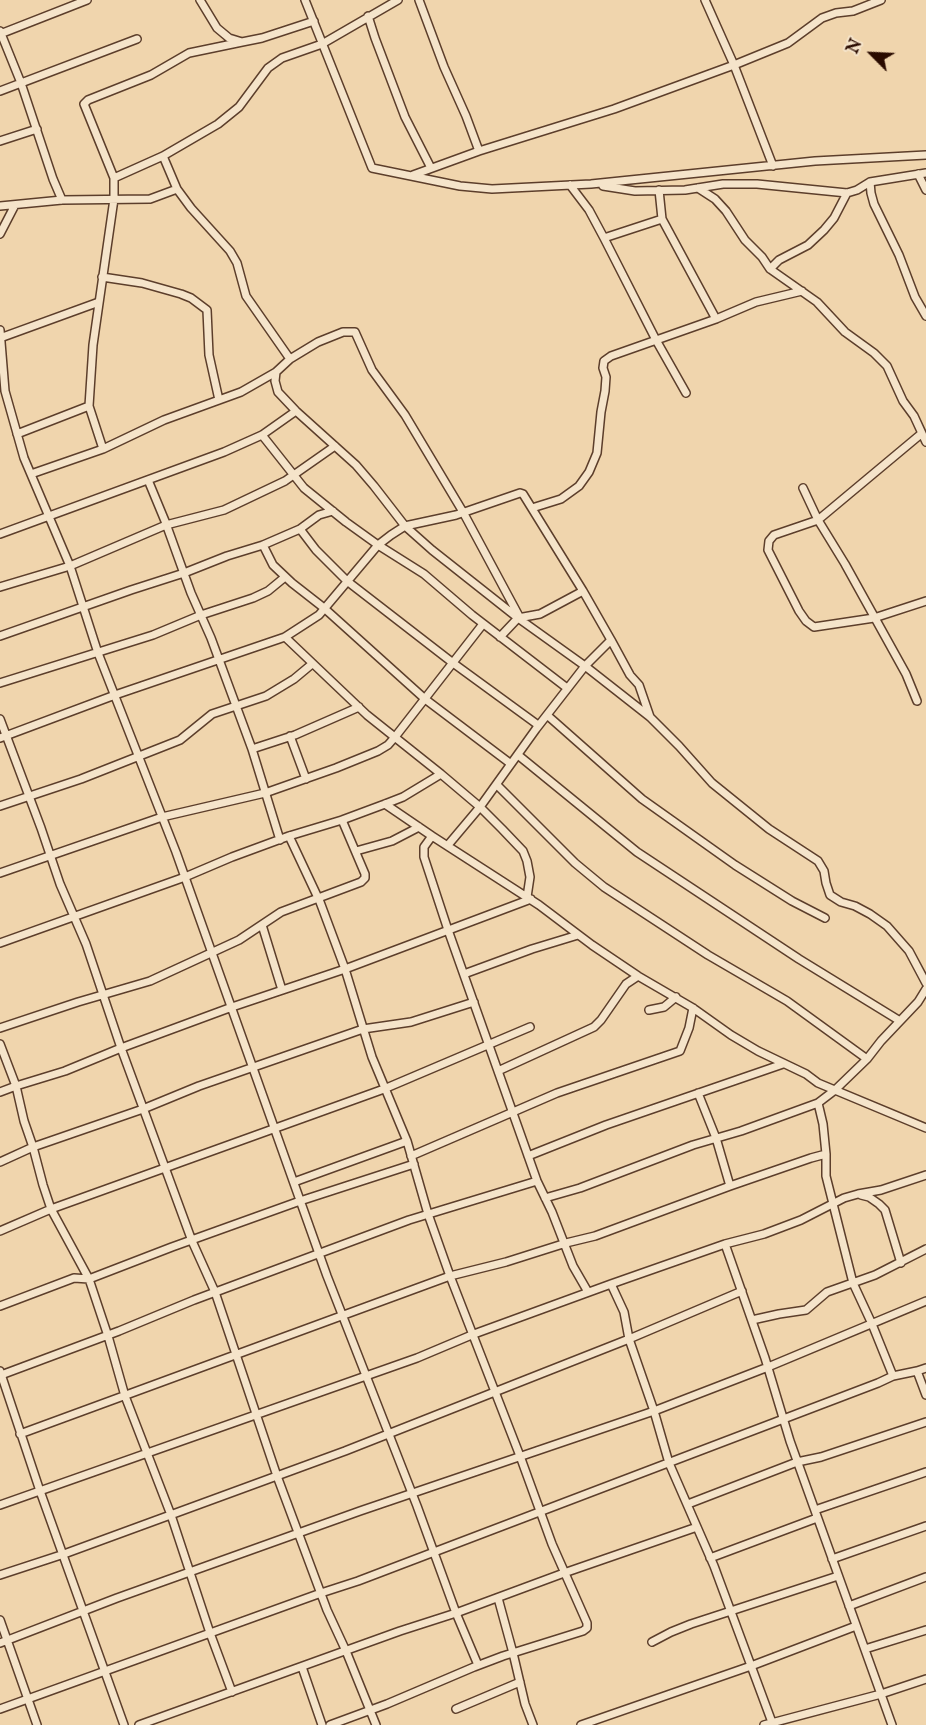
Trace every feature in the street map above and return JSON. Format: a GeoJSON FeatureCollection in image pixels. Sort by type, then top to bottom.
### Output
{"type":"FeatureCollection","features":[{"type":"Feature","properties":{"kind":"street"},"geometry":{"type":"LineString","coordinates":[[62,200],[21,83],[0,33],[87,0]]}},
{"type":"Feature","properties":{"kind":"street"},"geometry":{"type":"LineString","coordinates":[[200,0],[217,28],[229,38],[242,42]]}},
{"type":"Feature","properties":{"kind":"street"},"geometry":{"type":"LineString","coordinates":[[305,0],[372,168],[460,186],[492,189],[591,184],[825,160],[926,155]]}},
{"type":"Feature","properties":{"kind":"street"},"geometry":{"type":"LineString","coordinates":[[114,178],[163,156],[218,124],[239,107],[268,68],[282,58],[322,44],[398,0]]}},
{"type":"Feature","properties":{"kind":"street"},"geometry":{"type":"LineString","coordinates":[[419,0],[479,151]]}},
{"type":"Feature","properties":{"kind":"street"},"geometry":{"type":"LineString","coordinates":[[705,0],[734,65],[774,166]]}},
{"type":"Feature","properties":{"kind":"street"},"geometry":{"type":"LineString","coordinates":[[413,175],[479,151],[614,109],[734,65],[788,43],[822,18],[836,13],[854,11],[881,0]]}},
{"type":"Feature","properties":{"kind":"street"},"geometry":{"type":"LineString","coordinates":[[368,16],[405,117],[431,168]]}},
{"type":"Feature","properties":{"kind":"street"},"geometry":{"type":"LineString","coordinates":[[103,449],[89,406],[93,345],[114,199],[114,178],[84,104],[88,100],[152,75],[189,53],[262,38],[314,21]]}},
{"type":"Feature","properties":{"kind":"street"},"geometry":{"type":"LineString","coordinates":[[0,91],[137,39]]}},
{"type":"Feature","properties":{"kind":"street"},"geometry":{"type":"LineString","coordinates":[[0,141],[37,129]]}},
{"type":"Feature","properties":{"kind":"street"},"geometry":{"type":"LineString","coordinates":[[163,156],[177,189],[230,251],[237,263],[246,296],[290,358]]}},
{"type":"Feature","properties":{"kind":"street"},"geometry":{"type":"LineString","coordinates":[[591,184],[635,191],[685,190],[723,184],[757,184],[847,193],[870,182],[926,173]]}},
{"type":"Feature","properties":{"kind":"street"},"geometry":{"type":"LineString","coordinates":[[918,174],[926,190]]}},
{"type":"Feature","properties":{"kind":"street"},"geometry":{"type":"LineString","coordinates":[[870,182],[874,204],[900,255],[915,297],[926,316]]}},
{"type":"Feature","properties":{"kind":"street"},"geometry":{"type":"LineString","coordinates":[[570,185],[589,210],[686,393]]}},
{"type":"Feature","properties":{"kind":"street"},"geometry":{"type":"LineString","coordinates":[[698,188],[715,198],[745,240],[771,269],[817,302],[845,332],[874,353],[887,366],[926,442]]}},
{"type":"Feature","properties":{"kind":"street"},"geometry":{"type":"LineString","coordinates":[[0,206],[62,200],[150,199],[177,189]]}},
{"type":"Feature","properties":{"kind":"street"},"geometry":{"type":"LineString","coordinates":[[659,190],[662,219],[716,319]]}},
{"type":"Feature","properties":{"kind":"street"},"geometry":{"type":"LineString","coordinates":[[771,269],[779,260],[808,245],[824,230],[834,218],[847,193]]}},
{"type":"Feature","properties":{"kind":"street"},"geometry":{"type":"LineString","coordinates":[[0,234],[15,205]]}},
{"type":"Feature","properties":{"kind":"street"},"geometry":{"type":"LineString","coordinates":[[604,238],[662,219]]}},
{"type":"Feature","properties":{"kind":"street"},"geometry":{"type":"LineString","coordinates":[[102,277],[181,294],[191,298],[207,310],[209,355],[219,400]]}},
{"type":"Feature","properties":{"kind":"street"},"geometry":{"type":"LineString","coordinates":[[532,508],[561,499],[579,486],[589,472],[597,453],[605,391],[604,361],[611,356],[716,319],[756,302],[802,291]]}},
{"type":"Feature","properties":{"kind":"street"},"geometry":{"type":"LineString","coordinates":[[99,302],[1,335],[5,391],[31,474],[70,566],[99,653],[185,877],[319,1254],[478,1665]]}},
{"type":"Feature","properties":{"kind":"street"},"geometry":{"type":"LineString","coordinates":[[31,474],[103,449],[164,420],[241,392],[276,372],[290,358],[331,336],[349,331],[355,332],[372,370],[405,415],[463,512],[519,618]]}},
{"type":"Feature","properties":{"kind":"street"},"geometry":{"type":"LineString","coordinates":[[276,372],[275,381],[278,392],[356,465],[405,526],[519,618],[650,717],[712,783],[769,829],[818,861],[824,871],[830,896],[855,906],[887,926],[909,951],[926,983]]}},
{"type":"Feature","properties":{"kind":"street"},"geometry":{"type":"LineString","coordinates":[[17,434],[89,406]]}},
{"type":"Feature","properties":{"kind":"street"},"geometry":{"type":"LineString","coordinates":[[0,534],[224,452],[262,435],[296,411]]}},
{"type":"Feature","properties":{"kind":"street"},"geometry":{"type":"LineString","coordinates":[[921,434],[881,465],[818,520],[774,535],[769,542],[768,550],[799,611],[814,627],[874,618],[926,602]]}},
{"type":"Feature","properties":{"kind":"street"},"geometry":{"type":"LineString","coordinates":[[262,435],[304,488],[378,545],[424,574],[483,624],[567,688]]}},
{"type":"Feature","properties":{"kind":"street"},"geometry":{"type":"LineString","coordinates":[[0,587],[70,566],[166,525],[224,510],[294,476],[335,446]]}},
{"type":"Feature","properties":{"kind":"street"},"geometry":{"type":"LineString","coordinates":[[148,480],[252,749],[280,840]]}},
{"type":"Feature","properties":{"kind":"street"},"geometry":{"type":"LineString","coordinates":[[803,488],[818,520],[906,674],[917,701]]}},
{"type":"Feature","properties":{"kind":"street"},"geometry":{"type":"LineString","coordinates":[[3,737],[285,637],[319,615],[378,545],[391,534],[405,526],[463,512],[520,493],[532,508],[583,591],[630,675],[639,685],[650,717]]}},
{"type":"Feature","properties":{"kind":"street"},"geometry":{"type":"LineString","coordinates":[[0,636],[263,545],[300,529],[319,515],[333,511]]}},
{"type":"Feature","properties":{"kind":"street"},"geometry":{"type":"LineString","coordinates":[[300,529],[316,550],[347,581],[538,726]]}},
{"type":"Feature","properties":{"kind":"street"},"geometry":{"type":"LineString","coordinates":[[263,545],[273,565],[285,577],[324,608],[425,699],[511,764]]}},
{"type":"Feature","properties":{"kind":"street"},"geometry":{"type":"LineString","coordinates":[[0,683],[153,635],[201,615],[260,595],[285,577]]}},
{"type":"Feature","properties":{"kind":"street"},"geometry":{"type":"LineString","coordinates":[[500,637],[519,618],[540,614],[583,591]]}},
{"type":"Feature","properties":{"kind":"street"},"geometry":{"type":"LineString","coordinates":[[0,873],[162,817],[266,793],[378,751],[395,738],[483,624]]}},
{"type":"Feature","properties":{"kind":"street"},"geometry":{"type":"LineString","coordinates":[[285,637],[359,707],[480,807],[523,851],[530,877],[529,898]]}},
{"type":"Feature","properties":{"kind":"street"},"geometry":{"type":"LineString","coordinates":[[448,845],[480,807],[567,688],[611,640]]}},
{"type":"Feature","properties":{"kind":"street"},"geometry":{"type":"LineString","coordinates":[[0,806],[139,757],[180,740],[212,714],[266,696],[294,679],[312,664]]}},
{"type":"Feature","properties":{"kind":"street"},"geometry":{"type":"LineString","coordinates":[[252,749],[359,707]]}},
{"type":"Feature","properties":{"kind":"street"},"geometry":{"type":"LineString","coordinates":[[547,715],[642,799],[735,865],[792,901],[825,918]]}},
{"type":"Feature","properties":{"kind":"street"},"geometry":{"type":"LineString","coordinates":[[0,719],[3,737],[29,796],[60,884],[86,944],[121,1048],[192,1241],[215,1292],[277,1476],[327,1610],[376,1725]]}},
{"type":"Feature","properties":{"kind":"street"},"geometry":{"type":"LineString","coordinates":[[290,736],[306,778]]}},
{"type":"Feature","properties":{"kind":"street"},"geometry":{"type":"LineString","coordinates":[[518,755],[637,852],[900,1021]]}},
{"type":"Feature","properties":{"kind":"street"},"geometry":{"type":"LineString","coordinates":[[0,943],[185,877],[290,836],[385,804],[441,774]]}},
{"type":"Feature","properties":{"kind":"street"},"geometry":{"type":"LineString","coordinates":[[497,784],[575,863],[604,887],[708,955],[787,1001],[867,1059]]}},
{"type":"Feature","properties":{"kind":"street"},"geometry":{"type":"LineString","coordinates":[[385,804],[529,898],[638,976],[676,997],[758,1052],[835,1090],[926,1128]]}},
{"type":"Feature","properties":{"kind":"street"},"geometry":{"type":"LineString","coordinates":[[0,1028],[150,981],[239,940],[281,912],[361,882],[365,874],[342,820]]}},
{"type":"Feature","properties":{"kind":"street"},"geometry":{"type":"LineString","coordinates":[[356,851],[392,841],[419,827]]}},
{"type":"Feature","properties":{"kind":"street"},"geometry":{"type":"LineString","coordinates":[[290,836],[318,898],[345,969],[384,1089],[407,1141],[428,1214],[450,1276],[564,1573],[587,1623],[583,1630],[478,1665],[330,1725]]}},
{"type":"Feature","properties":{"kind":"street"},"geometry":{"type":"LineString","coordinates":[[432,836],[424,847],[424,857],[448,930],[537,1180],[566,1243],[573,1266],[588,1292]]}},
{"type":"Feature","properties":{"kind":"street"},"geometry":{"type":"LineString","coordinates":[[0,1092],[65,1071],[232,1007],[345,969],[529,898]]}},
{"type":"Feature","properties":{"kind":"street"},"geometry":{"type":"LineString","coordinates":[[262,925],[282,990]]}},
{"type":"Feature","properties":{"kind":"street"},"geometry":{"type":"LineString","coordinates":[[464,974],[578,935]]}},
{"type":"Feature","properties":{"kind":"street"},"geometry":{"type":"LineString","coordinates":[[498,1071],[594,1027],[626,984],[638,976]]}},
{"type":"Feature","properties":{"kind":"street"},"geometry":{"type":"LineString","coordinates":[[545,1198],[580,1188],[693,1145],[741,1131],[818,1103],[867,1059],[918,1002],[926,989]]}},
{"type":"Feature","properties":{"kind":"street"},"geometry":{"type":"LineString","coordinates":[[649,1010],[664,1007],[676,997]]}},
{"type":"Feature","properties":{"kind":"street"},"geometry":{"type":"LineString","coordinates":[[0,1162],[33,1147],[143,1109],[199,1086],[363,1029],[411,1022],[474,1002]]}},
{"type":"Feature","properties":{"kind":"street"},"geometry":{"type":"LineString","coordinates":[[0,1306],[74,1278],[89,1280],[172,1247],[413,1160],[557,1093],[680,1051],[689,1028],[693,1008]]}},
{"type":"Feature","properties":{"kind":"street"},"geometry":{"type":"LineString","coordinates":[[0,1231],[51,1209],[384,1089],[530,1027]]}},
{"type":"Feature","properties":{"kind":"street"},"geometry":{"type":"LineString","coordinates":[[0,1044],[16,1086],[24,1121],[51,1209],[89,1280],[125,1396],[171,1515],[232,1692]]}},
{"type":"Feature","properties":{"kind":"street"},"geometry":{"type":"LineString","coordinates":[[528,1156],[606,1125],[783,1064]]}},
{"type":"Feature","properties":{"kind":"street"},"geometry":{"type":"LineString","coordinates":[[698,1093],[716,1138],[730,1186]]}},
{"type":"Feature","properties":{"kind":"street"},"geometry":{"type":"LineString","coordinates":[[818,1103],[823,1124],[826,1176],[853,1283],[893,1376]]}},
{"type":"Feature","properties":{"kind":"street"},"geometry":{"type":"LineString","coordinates":[[294,1182],[407,1141]]}},
{"type":"Feature","properties":{"kind":"street"},"geometry":{"type":"LineString","coordinates":[[20,1434],[450,1276],[595,1236],[730,1186],[826,1154]]}},
{"type":"Feature","properties":{"kind":"street"},"geometry":{"type":"LineString","coordinates":[[0,1505],[417,1358],[474,1334],[588,1292],[725,1244],[764,1234],[858,1194],[881,1190],[926,1175]]}},
{"type":"Feature","properties":{"kind":"street"},"geometry":{"type":"LineString","coordinates":[[124,1725],[20,1434],[1,1373],[108,1336],[215,1292],[428,1214],[537,1180]]}},
{"type":"Feature","properties":{"kind":"street"},"geometry":{"type":"LineString","coordinates":[[858,1194],[869,1197],[885,1210],[901,1263]]}},
{"type":"Feature","properties":{"kind":"street"},"geometry":{"type":"LineString","coordinates":[[725,1244],[768,1367],[797,1462],[892,1725]]}},
{"type":"Feature","properties":{"kind":"street"},"geometry":{"type":"LineString","coordinates":[[752,1320],[806,1310],[827,1292],[875,1275],[926,1249]]}},
{"type":"Feature","properties":{"kind":"street"},"geometry":{"type":"LineString","coordinates":[[611,1284],[624,1312],[629,1339],[669,1463],[711,1558],[772,1724]]}},
{"type":"Feature","properties":{"kind":"street"},"geometry":{"type":"LineString","coordinates":[[0,1575],[64,1554],[388,1434],[629,1339],[742,1291]]}},
{"type":"Feature","properties":{"kind":"street"},"geometry":{"type":"LineString","coordinates":[[4,1642],[299,1533],[654,1411],[768,1367],[926,1301]]}},
{"type":"Feature","properties":{"kind":"street"},"geometry":{"type":"LineString","coordinates":[[0,1709],[358,1581],[893,1376],[926,1368]]}},
{"type":"Feature","properties":{"kind":"street"},"geometry":{"type":"LineString","coordinates":[[917,1371],[926,1395]]}},
{"type":"Feature","properties":{"kind":"street"},"geometry":{"type":"LineString","coordinates":[[688,1504],[797,1462],[821,1457],[926,1422]]}},
{"type":"Feature","properties":{"kind":"street"},"geometry":{"type":"LineString","coordinates":[[711,1558],[816,1514],[926,1472]]}},
{"type":"Feature","properties":{"kind":"street"},"geometry":{"type":"LineString","coordinates":[[832,1559],[926,1526]]}},
{"type":"Feature","properties":{"kind":"street"},"geometry":{"type":"LineString","coordinates":[[138,1725],[697,1527]]}},
{"type":"Feature","properties":{"kind":"street"},"geometry":{"type":"LineString","coordinates":[[652,1642],[691,1624],[838,1576]]}},
{"type":"Feature","properties":{"kind":"street"},"geometry":{"type":"LineString","coordinates":[[849,1606],[926,1577]]}},
{"type":"Feature","properties":{"kind":"street"},"geometry":{"type":"LineString","coordinates":[[498,1598],[525,1704],[533,1725]]}},
{"type":"Feature","properties":{"kind":"street"},"geometry":{"type":"LineString","coordinates":[[0,1620],[4,1642],[37,1725]]}},
{"type":"Feature","properties":{"kind":"street"},"geometry":{"type":"LineString","coordinates":[[581,1725],[751,1666],[856,1626]]}},
{"type":"Feature","properties":{"kind":"street"},"geometry":{"type":"LineString","coordinates":[[865,1649],[926,1630]]}},
{"type":"Feature","properties":{"kind":"street"},"geometry":{"type":"LineString","coordinates":[[302,1667],[322,1725]]}},
{"type":"Feature","properties":{"kind":"street"},"geometry":{"type":"LineString","coordinates":[[764,1725],[881,1694],[926,1679]]}},
{"type":"Feature","properties":{"kind":"street"},"geometry":{"type":"LineString","coordinates":[[456,1709],[520,1682]]}}]}
